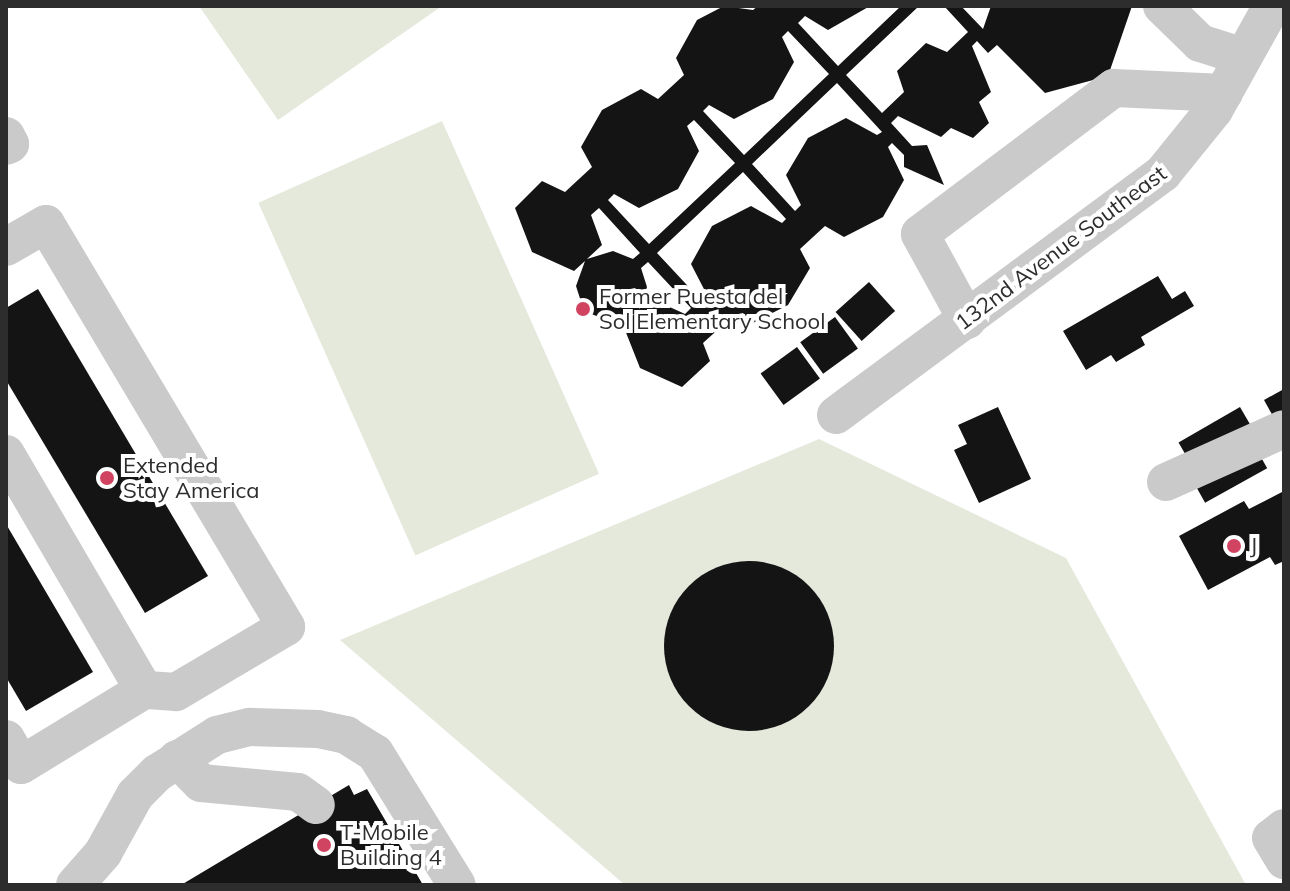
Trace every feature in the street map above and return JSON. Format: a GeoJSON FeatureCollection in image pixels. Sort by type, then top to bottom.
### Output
{"type":"FeatureCollection","features":[{"type":"Feature","properties":{"kind":"street"},"geometry":{"type":"LineString","coordinates":[[1162,6],[1200,43],[1241,56]]}},
{"type":"Feature","properties":{"kind":"street","name":"132nd Avenue Southeast"},"geometry":{"type":"LineString","coordinates":[[836,415],[1163,173],[1192,143],[1224,93],[1241,56],[1272,6]]}},
{"type":"Feature","properties":{"kind":"street"},"geometry":{"type":"LineString","coordinates":[[967,320],[920,234],[1114,88],[1224,93]]}},
{"type":"Feature","properties":{"kind":"street"},"geometry":{"type":"LineString","coordinates":[[6,136],[10,144],[6,146]]}},
{"type":"Feature","properties":{"kind":"street"},"geometry":{"type":"LineString","coordinates":[[6,247],[46,224],[286,627],[21,765],[6,739]]}},
{"type":"Feature","properties":{"kind":"street"},"geometry":{"type":"LineString","coordinates":[[1166,482],[1284,429]]}},
{"type":"Feature","properties":{"kind":"street"},"geometry":{"type":"LineString","coordinates":[[6,454],[160,691],[201,783],[298,792],[316,805]]}},
{"type":"Feature","properties":{"kind":"street"},"geometry":{"type":"LineString","coordinates":[[75,885],[103,853],[135,795],[186,753],[250,727],[318,729],[346,735],[375,753],[396,781],[457,885]]}},
{"type":"Feature","properties":{"kind":"shaded area"},"geometry":{"type":"Polygon","coordinates":[[[199,6],[442,6],[278,120],[199,6]]]}},
{"type":"Feature","properties":{"kind":"shaded area"},"geometry":{"type":"Polygon","coordinates":[[[442,121],[599,474],[415,555],[258,203],[442,121]]]}},
{"type":"Feature","properties":{"kind":"shaded area"},"geometry":{"type":"Polygon","coordinates":[[[819,439],[1066,558],[1246,885],[625,885],[340,640],[819,439]]]}},
{"type":"Feature","properties":{"kind":"building"},"geometry":{"type":"Polygon","coordinates":[[[724,6],[753,10],[758,6],[870,6],[828,30],[805,16],[798,23],[838,66],[901,6],[919,6],[846,75],[882,113],[904,92],[897,71],[926,43],[947,52],[968,32],[944,6],[961,6],[983,29],[991,6],[1132,6],[1108,76],[1045,93],[997,45],[988,53],[977,41],[972,46],[991,92],[979,102],[989,123],[973,138],[951,128],[941,137],[898,116],[891,123],[912,146],[927,145],[944,185],[904,167],[904,155],[892,143],[888,147],[904,180],[883,217],[844,237],[825,226],[800,249],[810,268],[788,305],[749,325],[733,316],[703,343],[710,361],[682,387],[640,368],[623,325],[634,314],[609,321],[584,311],[576,286],[585,261],[574,271],[532,252],[515,208],[542,181],[565,192],[592,167],[581,147],[602,110],[641,89],[658,99],[684,75],[676,58],[697,20],[724,6]],[[788,31],[782,37],[794,62],[773,99],[734,119],[709,105],[703,111],[744,155],[829,74],[788,31]],[[837,83],[752,164],[795,211],[801,205],[786,175],[808,138],[846,118],[877,135],[882,132],[837,83]],[[694,120],[687,126],[699,151],[678,189],[639,208],[614,194],[608,200],[649,244],[735,163],[694,120]],[[743,172],[657,253],[700,299],[706,293],[691,264],[712,226],[751,206],[782,223],[786,219],[743,172]],[[599,208],[591,215],[602,245],[587,259],[613,251],[633,259],[640,253],[599,208]],[[648,262],[641,268],[647,287],[639,309],[650,298],[685,314],[691,308],[648,262]]]}},
{"type":"Feature","properties":{"kind":"building"},"geometry":{"type":"Polygon","coordinates":[[[1158,276],[1172,299],[1185,291],[1194,306],[1141,337],[1145,345],[1116,362],[1111,355],[1086,370],[1063,331],[1158,276]]]}},
{"type":"Feature","properties":{"kind":"building"},"geometry":{"type":"Polygon","coordinates":[[[869,282],[895,311],[862,341],[836,312],[869,282]]]}},
{"type":"Feature","properties":{"kind":"building","name":"Extended Stay America"},"geometry":{"type":"Polygon","coordinates":[[[38,289],[208,576],[145,613],[6,380],[6,308],[38,289]]]}},
{"type":"Feature","properties":{"kind":"building"},"geometry":{"type":"Polygon","coordinates":[[[835,317],[858,349],[823,374],[800,342],[835,317]]]}},
{"type":"Feature","properties":{"kind":"building"},"geometry":{"type":"Polygon","coordinates":[[[797,347],[820,379],[784,405],[761,373],[797,347]]]}},
{"type":"Feature","properties":{"kind":"building"},"geometry":{"type":"Polygon","coordinates":[[[1284,389],[1284,412],[1274,418],[1264,400],[1284,389]]]}},
{"type":"Feature","properties":{"kind":"building"},"geometry":{"type":"Polygon","coordinates":[[[998,407],[1031,479],[979,503],[954,450],[967,444],[958,425],[998,407]]]}},
{"type":"Feature","properties":{"kind":"building"},"geometry":{"type":"Polygon","coordinates":[[[1240,407],[1250,424],[1189,460],[1179,442],[1240,407]]]}},
{"type":"Feature","properties":{"kind":"building"},"geometry":{"type":"Polygon","coordinates":[[[1257,450],[1267,468],[1205,503],[1195,484],[1257,450]]]}},
{"type":"Feature","properties":{"kind":"building","name":"J"},"geometry":{"type":"Polygon","coordinates":[[[1284,491],[1284,561],[1275,565],[1270,557],[1208,590],[1179,536],[1244,501],[1249,509],[1284,491]]]}},
{"type":"Feature","properties":{"kind":"building"},"geometry":{"type":"Polygon","coordinates":[[[6,524],[93,672],[26,711],[6,677],[6,524]]]}},
{"type":"Feature","properties":{"kind":"building"},"geometry":{"type":"Polygon","coordinates":[[[749,561],[781,568],[809,586],[827,614],[834,646],[827,678],[809,706],[781,724],[749,731],[717,724],[689,706],[671,678],[664,646],[671,614],[689,586],[717,568],[749,561]]]}},
{"type":"Feature","properties":{"kind":"building","name":"T-Mobile Building 4"},"geometry":{"type":"Polygon","coordinates":[[[349,785],[354,795],[367,789],[423,885],[181,885],[349,785]]]}},
{"type":"Feature","properties":{"kind":"place","name":"Former Puesta del Sol Elementary School"},"geometry":{"type":"Point","coordinates":[583,309]}},
{"type":"Feature","properties":{"kind":"place","name":"Extended Stay America"},"geometry":{"type":"Point","coordinates":[107,478]}},
{"type":"Feature","properties":{"kind":"place","name":"J"},"geometry":{"type":"Point","coordinates":[1234,546]}},
{"type":"Feature","properties":{"kind":"place","name":"T-Mobile Building 4"},"geometry":{"type":"Point","coordinates":[324,845]}}]}
